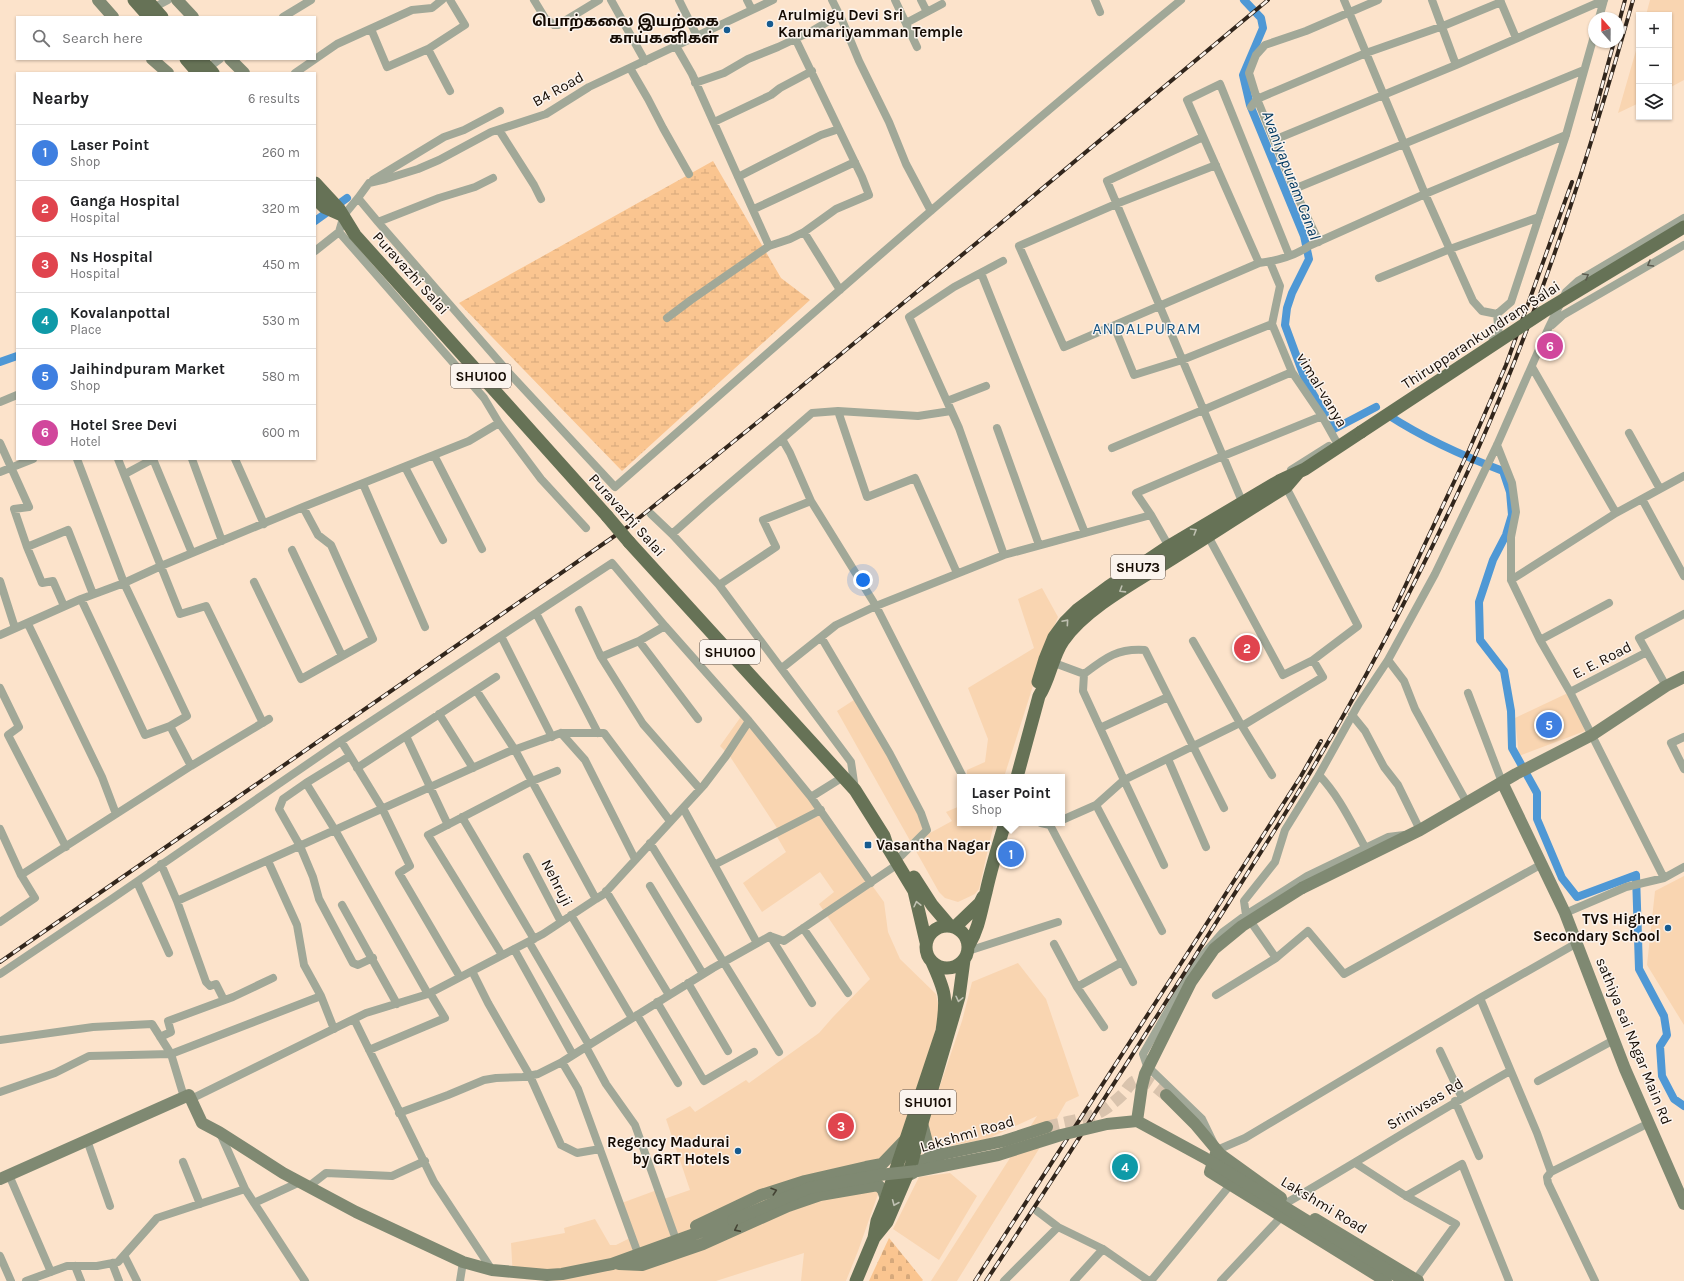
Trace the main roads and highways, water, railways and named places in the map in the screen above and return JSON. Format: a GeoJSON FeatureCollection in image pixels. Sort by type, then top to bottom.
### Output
{"type":"FeatureCollection","features":[{"type":"Feature","properties":{"kind":"main road"},"geometry":{"type":"LineString","coordinates":[[134,0],[153,10]]}},
{"type":"Feature","properties":{"kind":"main road"},"geometry":{"type":"LineString","coordinates":[[188,60],[205,68]]}},
{"type":"Feature","properties":{"kind":"main road","name":"Puravazhi Salai"},"geometry":{"type":"LineString","coordinates":[[316,184],[355,235],[629,542],[855,790],[884,836],[888,848],[900,860],[929,901],[952,926]]}},
{"type":"Feature","properties":{"kind":"main road","name":"Thirupparankundram Salai"},"geometry":{"type":"LineString","coordinates":[[1018,774],[1039,696],[1038,684],[1049,661],[1054,637],[1065,622],[1077,610],[1108,587],[1172,552],[1282,484],[1543,312],[1684,227]]}},
{"type":"Feature","properties":{"kind":"main road","name":"Thirupparankundram Salai"},"geometry":{"type":"LineString","coordinates":[[1172,552],[1208,536],[1244,507]]}},
{"type":"Feature","properties":{"kind":"main road"},"geometry":{"type":"LineString","coordinates":[[932,962],[945,968],[958,965],[967,952],[977,928],[1004,826]]}},
{"type":"Feature","properties":{"kind":"main road","name":"Puravazhi Salai"},"geometry":{"type":"LineString","coordinates":[[900,860],[914,891],[926,942]]}},
{"type":"Feature","properties":{"kind":"main road"},"geometry":{"type":"LineString","coordinates":[[926,942],[932,931],[937,928],[952,926],[980,903],[986,892]]}},
{"type":"Feature","properties":{"kind":"main road"},"geometry":{"type":"LineString","coordinates":[[952,926],[965,934],[967,952]]}},
{"type":"Feature","properties":{"kind":"main road","name":"SHU101"},"geometry":{"type":"LineString","coordinates":[[856,1281],[874,1238],[877,1221],[886,1199],[942,1030],[946,1004],[944,988],[926,950],[926,942]]}},
{"type":"Feature","properties":{"kind":"main road","name":"SHU101"},"geometry":{"type":"LineString","coordinates":[[874,1238],[887,1222],[907,1176],[960,997],[967,952]]}},
{"type":"Feature","properties":{"kind":"waterway","name":"Avaniyapuram Canal"},"geometry":{"type":"LineString","coordinates":[[1244,0],[1261,18],[1263,28],[1243,75],[1250,105],[1304,236],[1309,259],[1292,293],[1287,308],[1285,325],[1306,382],[1334,429],[1376,407]]}},
{"type":"Feature","properties":{"kind":"waterway"},"geometry":{"type":"LineString","coordinates":[[316,220],[347,198]]}},
{"type":"Feature","properties":{"kind":"waterway"},"geometry":{"type":"LineString","coordinates":[[0,362],[16,356]]}},
{"type":"Feature","properties":{"kind":"waterway","name":"Avaniyapuram Canal"},"geometry":{"type":"LineString","coordinates":[[1388,415],[1416,432],[1444,446],[1503,471],[1510,492],[1512,515],[1506,535],[1493,560],[1479,602],[1480,640],[1504,671],[1511,711],[1512,748],[1537,793],[1537,819],[1562,878],[1577,897],[1636,875],[1639,969],[1664,1016],[1667,1035],[1660,1046],[1662,1076],[1674,1099],[1684,1106]]}},
{"type":"Feature","properties":{"kind":"tunnel"},"geometry":{"type":"LineString","coordinates":[[1047,1127],[1094,1115],[1117,1100],[1131,1083],[1137,1080],[1144,1080],[1166,1095]]}},
{"type":"Feature","properties":{"kind":"railway"},"geometry":{"type":"LineString","coordinates":[[0,962],[629,526],[1001,223],[1268,0]]}},
{"type":"Feature","properties":{"kind":"railway"},"geometry":{"type":"LineString","coordinates":[[1622,12],[1625,0]]}},
{"type":"Feature","properties":{"kind":"railway"},"geometry":{"type":"LineString","coordinates":[[986,1281],[1091,1120],[1289,808],[1371,666],[1435,542],[1498,403],[1542,290],[1581,175],[1633,0]]}},
{"type":"Feature","properties":{"kind":"railway"},"geometry":{"type":"LineString","coordinates":[[1593,119],[1612,48]]}},
{"type":"Feature","properties":{"kind":"railway"},"geometry":{"type":"LineString","coordinates":[[1394,610],[1469,450],[1506,365],[1572,182]]}},
{"type":"Feature","properties":{"kind":"railway"},"geometry":{"type":"LineString","coordinates":[[975,1281],[1200,934],[1301,776],[1321,741]]}},
{"type":"Feature","properties":{"kind":"place","name":"Arulmigu Devi Sri Karumariyamman Temple"},"geometry":{"type":"Point","coordinates":[770,24]}},
{"type":"Feature","properties":{"kind":"place","name":"பொற்கலை இயற்கை காய்கனிகள்"},"geometry":{"type":"Point","coordinates":[727,30]}},
{"type":"Feature","properties":{"kind":"place","name":"Hotel Sree Devi"},"geometry":{"type":"Point","coordinates":[1550,346]}},
{"type":"Feature","properties":{"kind":"place","name":"Ganga Hospital"},"geometry":{"type":"Point","coordinates":[1247,648]}},
{"type":"Feature","properties":{"kind":"place","name":"Jaihindpuram Market"},"geometry":{"type":"Point","coordinates":[1549,725]}},
{"type":"Feature","properties":{"kind":"place","name":"Vasantha Nagar"},"geometry":{"type":"Point","coordinates":[868,845]}},
{"type":"Feature","properties":{"kind":"place","name":"Laser Point"},"geometry":{"type":"Point","coordinates":[1011,854]}},
{"type":"Feature","properties":{"kind":"place","name":"TVS Higher Secondary School"},"geometry":{"type":"Point","coordinates":[1668,928]}},
{"type":"Feature","properties":{"kind":"place","name":"Ns Hospital"},"geometry":{"type":"Point","coordinates":[841,1126]}},
{"type":"Feature","properties":{"kind":"place","name":"Regency Madurai by GRT Hotels"},"geometry":{"type":"Point","coordinates":[738,1151]}},
{"type":"Feature","properties":{"kind":"place","name":"Kovalanpottal"},"geometry":{"type":"Point","coordinates":[1125,1167]}},
{"type":"Feature","properties":{"kind":"district","name":"ANDALPURAM"},"geometry":{"type":"Point","coordinates":[1147,328]}}]}
